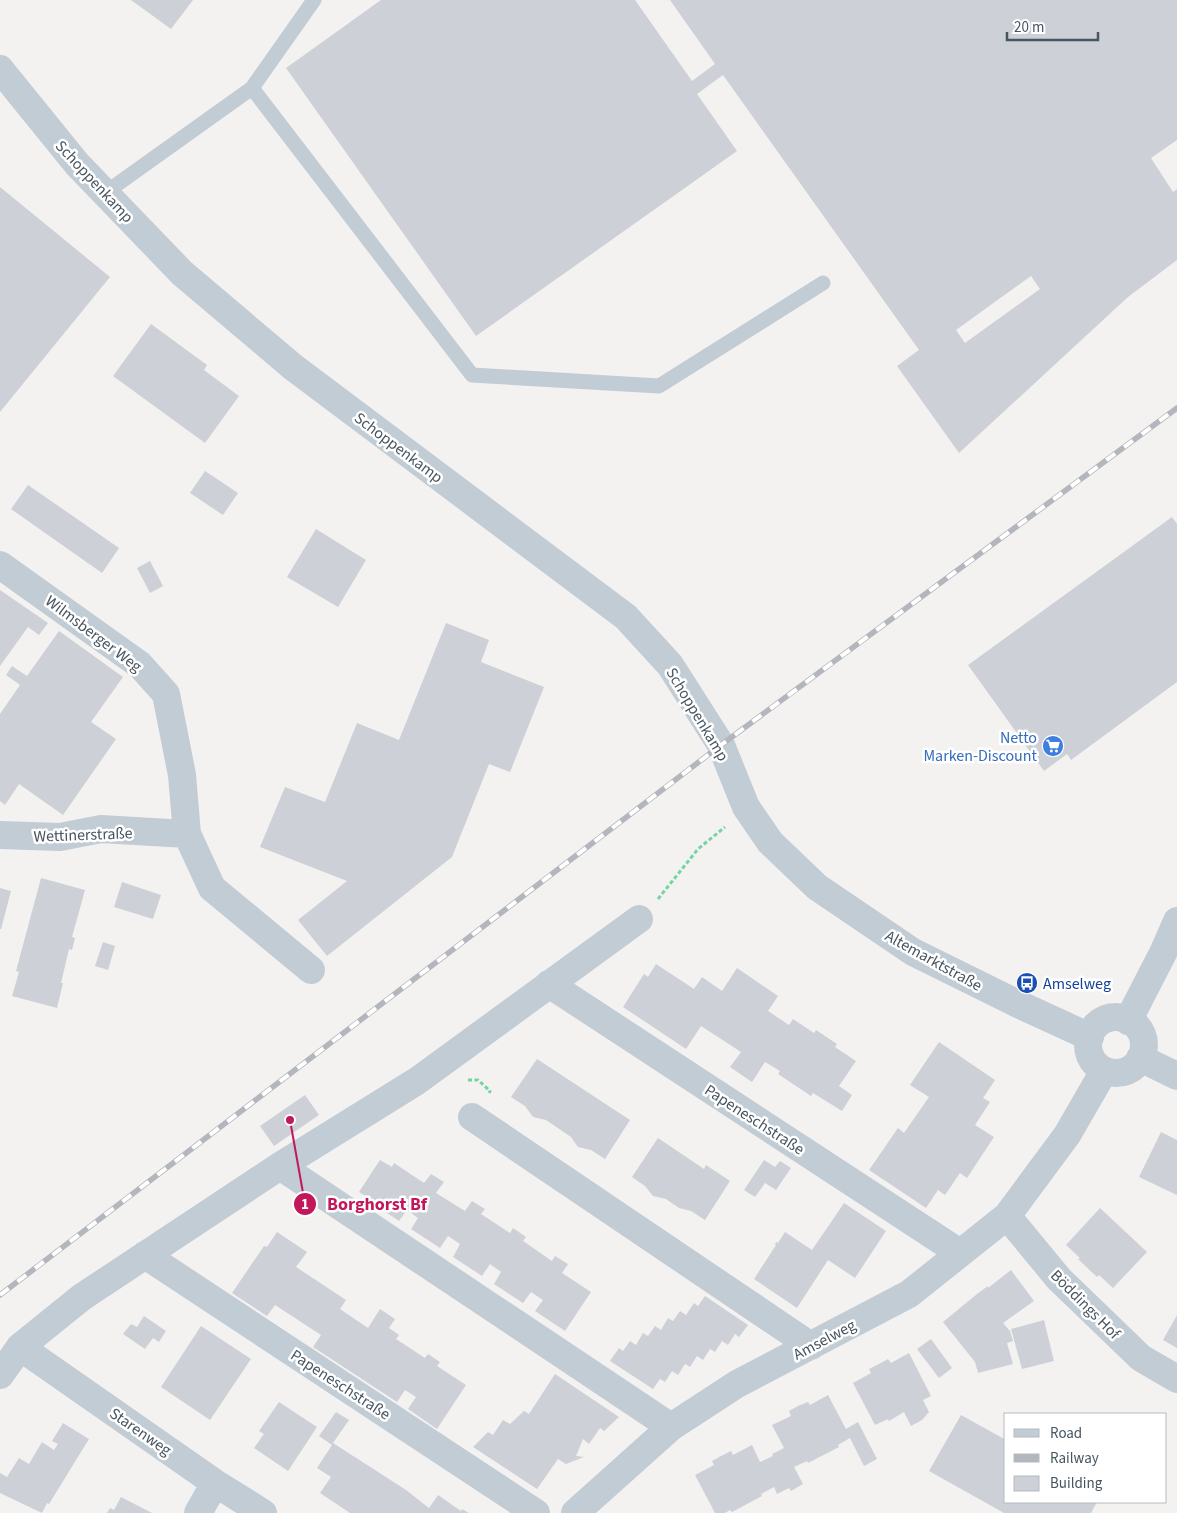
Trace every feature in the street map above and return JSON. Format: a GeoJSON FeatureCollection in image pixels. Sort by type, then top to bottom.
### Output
{"type":"FeatureCollection","features":[{"type":"Feature","properties":{"kind":"street","name":"Schoppenkamp"},"geometry":{"type":"LineString","coordinates":[[0,69],[77,164],[182,273],[293,367],[626,616],[670,665],[721,745],[746,806],[770,842]]}},
{"type":"Feature","properties":{"kind":"street","name":"Wilmsberger Weg"},"geometry":{"type":"LineString","coordinates":[[0,565],[140,665],[166,694],[182,776],[188,834]]}},
{"type":"Feature","properties":{"kind":"street","name":"Wettinerstraße"},"geometry":{"type":"LineString","coordinates":[[0,835],[60,837],[101,829],[188,834]]}},
{"type":"Feature","properties":{"kind":"street"},"geometry":{"type":"LineString","coordinates":[[188,834],[212,888],[311,970]]}},
{"type":"Feature","properties":{"kind":"street","name":"Altemarktstraße"},"geometry":{"type":"LineString","coordinates":[[770,842],[817,887],[913,952],[1090,1037]]}},
{"type":"Feature","properties":{"kind":"street"},"geometry":{"type":"LineString","coordinates":[[0,1375],[20,1348],[82,1297],[280,1166],[417,1080],[639,920]]}},
{"type":"Feature","properties":{"kind":"street"},"geometry":{"type":"LineString","coordinates":[[1128,1021],[1163,953],[1177,921]]}},
{"type":"Feature","properties":{"kind":"street","name":"Papeneschstraße"},"geometry":{"type":"LineString","coordinates":[[549,984],[960,1254]]}},
{"type":"Feature","properties":{"kind":"street"},"geometry":{"type":"LineString","coordinates":[[1112,1018],[1122,1018],[1128,1021],[1139,1030],[1143,1040],[1143,1051],[1140,1058],[1132,1068],[1121,1073],[1110,1073],[1099,1068],[1092,1059],[1088,1048],[1094,1028],[1102,1021],[1112,1018]]}},
{"type":"Feature","properties":{"kind":"street"},"geometry":{"type":"LineString","coordinates":[[1140,1058],[1177,1076]]}},
{"type":"Feature","properties":{"kind":"street","name":"Amselweg"},"geometry":{"type":"LineString","coordinates":[[575,1513],[670,1427],[737,1384],[909,1294],[1007,1216],[1067,1135],[1104,1070]]}},
{"type":"Feature","properties":{"kind":"street"},"geometry":{"type":"LineString","coordinates":[[472,1117],[811,1346]]}},
{"type":"Feature","properties":{"kind":"street"},"geometry":{"type":"LineString","coordinates":[[280,1166],[670,1427]]}},
{"type":"Feature","properties":{"kind":"street","name":"Böddings Hof"},"geometry":{"type":"LineString","coordinates":[[1007,1216],[1059,1279],[1141,1358],[1177,1379]]}},
{"type":"Feature","properties":{"kind":"street","name":"Papeneschstraße"},"geometry":{"type":"LineString","coordinates":[[145,1255],[536,1513]]}},
{"type":"Feature","properties":{"kind":"street","name":"Starenweg"},"geometry":{"type":"LineString","coordinates":[[20,1348],[215,1483],[263,1513]]}},
{"type":"Feature","properties":{"kind":"street"},"geometry":{"type":"LineString","coordinates":[[198,1513],[215,1483]]}},
{"type":"Feature","properties":{"kind":"lane"},"geometry":{"type":"LineString","coordinates":[[105,192],[252,88],[314,0]]}},
{"type":"Feature","properties":{"kind":"lane"},"geometry":{"type":"LineString","coordinates":[[252,88],[472,375],[660,386],[824,283]]}},
{"type":"Feature","properties":{"kind":"path"},"geometry":{"type":"LineString","coordinates":[[639,920],[698,849],[728,825],[746,806]]}},
{"type":"Feature","properties":{"kind":"building"},"geometry":{"type":"Polygon","coordinates":[[[131,0],[193,0],[171,29],[131,0]]]}},
{"type":"Feature","properties":{"kind":"building"},"geometry":{"type":"Polygon","coordinates":[[[381,0],[635,0],[692,81],[715,64],[670,0],[1177,0],[1177,140],[1151,158],[1173,192],[1177,189],[1177,260],[1128,297],[959,453],[897,366],[919,350],[723,75],[697,94],[737,151],[476,336],[286,68],[381,0]],[[1031,276],[956,330],[965,343],[1040,289],[1031,276]]]}},
{"type":"Feature","properties":{"kind":"building"},"geometry":{"type":"Polygon","coordinates":[[[0,187],[110,277],[0,412],[0,187]]]}},
{"type":"Feature","properties":{"kind":"building"},"geometry":{"type":"Polygon","coordinates":[[[151,324],[207,365],[204,370],[239,396],[205,443],[113,376],[151,324]]]}},
{"type":"Feature","properties":{"kind":"building"},"geometry":{"type":"Polygon","coordinates":[[[205,471],[238,493],[223,515],[190,493],[205,471]]]}},
{"type":"Feature","properties":{"kind":"building"},"geometry":{"type":"Polygon","coordinates":[[[28,485],[119,548],[102,573],[11,509],[28,485]]]}},
{"type":"Feature","properties":{"kind":"building"},"geometry":{"type":"Polygon","coordinates":[[[1172,517],[1177,524],[1177,682],[1071,760],[1067,754],[1044,771],[968,665],[1172,517]]]}},
{"type":"Feature","properties":{"kind":"building"},"geometry":{"type":"Polygon","coordinates":[[[316,529],[366,560],[338,607],[287,577],[316,529]]]}},
{"type":"Feature","properties":{"kind":"building"},"geometry":{"type":"Polygon","coordinates":[[[150,561],[163,586],[150,593],[137,568],[150,561]]]}},
{"type":"Feature","properties":{"kind":"building"},"geometry":{"type":"Polygon","coordinates":[[[0,590],[48,623],[39,635],[28,627],[0,666],[0,590]]]}},
{"type":"Feature","properties":{"kind":"building"},"geometry":{"type":"Polygon","coordinates":[[[446,623],[489,640],[481,662],[544,687],[510,772],[489,764],[452,857],[327,956],[298,920],[347,881],[260,847],[285,787],[325,802],[357,723],[399,740],[446,623]]]}},
{"type":"Feature","properties":{"kind":"building"},"geometry":{"type":"Polygon","coordinates":[[[59,631],[123,677],[91,722],[116,739],[63,815],[19,784],[5,805],[0,801],[0,714],[20,685],[6,675],[12,666],[27,676],[59,631]]]}},
{"type":"Feature","properties":{"kind":"building"},"geometry":{"type":"Polygon","coordinates":[[[41,878],[85,890],[72,937],[75,938],[72,950],[69,949],[57,1008],[12,996],[19,972],[16,971],[41,878]]]}},
{"type":"Feature","properties":{"kind":"building"},"geometry":{"type":"Polygon","coordinates":[[[122,882],[161,895],[153,919],[114,907],[122,882]]]}},
{"type":"Feature","properties":{"kind":"building"},"geometry":{"type":"Polygon","coordinates":[[[0,888],[11,891],[1,929],[0,929],[0,888]]]}},
{"type":"Feature","properties":{"kind":"building"},"geometry":{"type":"Polygon","coordinates":[[[103,942],[115,946],[108,970],[95,966],[103,942]]]}},
{"type":"Feature","properties":{"kind":"building"},"geometry":{"type":"Polygon","coordinates":[[[656,964],[694,989],[702,977],[722,991],[737,968],[778,996],[768,1011],[789,1025],[793,1019],[814,1033],[816,1030],[837,1044],[835,1047],[856,1061],[839,1086],[852,1095],[842,1111],[813,1093],[811,1096],[778,1074],[780,1071],[765,1062],[752,1082],[730,1067],[741,1052],[701,1026],[686,1049],[623,1007],[644,974],[648,977],[656,964]]]}},
{"type":"Feature","properties":{"kind":"building"},"geometry":{"type":"Polygon","coordinates":[[[939,1042],[995,1080],[983,1098],[990,1102],[975,1125],[994,1137],[967,1178],[960,1173],[945,1195],[938,1190],[926,1208],[869,1170],[898,1128],[904,1133],[929,1097],[910,1085],[939,1042]]]}},
{"type":"Feature","properties":{"kind":"building"},"geometry":{"type":"Polygon","coordinates":[[[537,1059],[630,1120],[605,1159],[591,1150],[578,1147],[571,1137],[546,1120],[533,1117],[525,1106],[511,1097],[537,1059]]]}},
{"type":"Feature","properties":{"kind":"building"},"geometry":{"type":"Polygon","coordinates":[[[305,1095],[319,1115],[274,1146],[260,1126],[305,1095]]]}},
{"type":"Feature","properties":{"kind":"building"},"geometry":{"type":"Polygon","coordinates":[[[1161,1132],[1177,1140],[1177,1195],[1139,1177],[1161,1132]]]}},
{"type":"Feature","properties":{"kind":"building"},"geometry":{"type":"Polygon","coordinates":[[[658,1138],[704,1169],[706,1165],[730,1181],[705,1220],[691,1211],[679,1208],[666,1199],[653,1196],[645,1186],[632,1177],[658,1138]]]}},
{"type":"Feature","properties":{"kind":"building"},"geometry":{"type":"Polygon","coordinates":[[[380,1160],[392,1167],[394,1163],[424,1183],[431,1174],[444,1182],[436,1193],[465,1211],[472,1201],[485,1209],[481,1214],[510,1233],[513,1228],[526,1237],[523,1241],[552,1261],[555,1256],[568,1264],[562,1273],[591,1292],[565,1331],[535,1311],[543,1300],[531,1292],[523,1303],[494,1284],[501,1272],[490,1264],[482,1276],[453,1257],[460,1244],[448,1236],[440,1248],[411,1229],[418,1218],[407,1210],[399,1221],[359,1192],[380,1160]]]}},
{"type":"Feature","properties":{"kind":"building"},"geometry":{"type":"Polygon","coordinates":[[[764,1160],[775,1167],[780,1161],[791,1168],[776,1190],[765,1183],[755,1197],[744,1190],[764,1160]]]}},
{"type":"Feature","properties":{"kind":"building"},"geometry":{"type":"Polygon","coordinates":[[[844,1203],[886,1231],[855,1278],[828,1260],[797,1308],[754,1279],[776,1245],[776,1242],[778,1243],[785,1232],[812,1250],[844,1203]]]}},
{"type":"Feature","properties":{"kind":"building"},"geometry":{"type":"Polygon","coordinates":[[[1100,1208],[1147,1252],[1113,1288],[1099,1275],[1097,1277],[1066,1245],[1100,1208]]]}},
{"type":"Feature","properties":{"kind":"building"},"geometry":{"type":"Polygon","coordinates":[[[277,1232],[307,1252],[296,1267],[346,1300],[340,1309],[368,1328],[380,1309],[395,1319],[389,1328],[399,1335],[396,1339],[425,1358],[428,1354],[440,1362],[437,1366],[466,1385],[437,1429],[408,1409],[416,1397],[405,1390],[397,1402],[313,1347],[321,1335],[275,1305],[267,1316],[232,1293],[264,1246],[267,1247],[277,1232]]]}},
{"type":"Feature","properties":{"kind":"building"},"geometry":{"type":"Polygon","coordinates":[[[1011,1270],[1034,1301],[1003,1323],[1010,1331],[1013,1341],[1007,1343],[1013,1364],[978,1373],[975,1362],[943,1322],[977,1294],[1011,1270]]]}},
{"type":"Feature","properties":{"kind":"building"},"geometry":{"type":"Polygon","coordinates":[[[705,1296],[748,1325],[739,1337],[735,1334],[728,1345],[722,1341],[715,1352],[710,1349],[703,1360],[697,1356],[690,1367],[685,1364],[678,1375],[672,1371],[665,1382],[660,1379],[653,1389],[610,1361],[619,1348],[623,1351],[630,1341],[636,1345],[643,1333],[648,1336],[655,1326],[661,1330],[668,1318],[673,1321],[680,1311],[686,1315],[694,1303],[698,1306],[705,1296]]]}},
{"type":"Feature","properties":{"kind":"building"},"geometry":{"type":"Polygon","coordinates":[[[1177,1315],[1177,1348],[1163,1340],[1177,1315]]]}},
{"type":"Feature","properties":{"kind":"building"},"geometry":{"type":"Polygon","coordinates":[[[144,1316],[166,1331],[159,1342],[153,1338],[145,1349],[123,1334],[131,1324],[137,1327],[144,1316]]]}},
{"type":"Feature","properties":{"kind":"building"},"geometry":{"type":"Polygon","coordinates":[[[1044,1320],[1054,1361],[1022,1369],[1011,1329],[1044,1320]]]}},
{"type":"Feature","properties":{"kind":"building"},"geometry":{"type":"Polygon","coordinates":[[[201,1326],[251,1359],[210,1420],[161,1387],[201,1326]]]}},
{"type":"Feature","properties":{"kind":"building"},"geometry":{"type":"Polygon","coordinates":[[[931,1339],[952,1368],[939,1378],[917,1349],[931,1339]]]}},
{"type":"Feature","properties":{"kind":"building"},"geometry":{"type":"Polygon","coordinates":[[[909,1353],[931,1396],[923,1400],[929,1412],[922,1420],[911,1426],[904,1412],[889,1421],[888,1419],[875,1425],[853,1383],[871,1373],[869,1369],[888,1359],[891,1363],[909,1353]]]}},
{"type":"Feature","properties":{"kind":"building"},"geometry":{"type":"Polygon","coordinates":[[[555,1374],[619,1417],[604,1431],[600,1428],[589,1444],[583,1439],[576,1456],[584,1457],[566,1464],[558,1459],[537,1489],[473,1447],[488,1432],[493,1435],[503,1420],[510,1424],[524,1411],[529,1414],[555,1374]]]}},
{"type":"Feature","properties":{"kind":"building"},"geometry":{"type":"Polygon","coordinates":[[[828,1395],[846,1429],[858,1422],[877,1459],[864,1466],[850,1438],[838,1445],[839,1447],[808,1463],[807,1461],[794,1467],[803,1484],[791,1491],[789,1488],[777,1494],[774,1487],[761,1494],[762,1496],[732,1512],[730,1510],[725,1513],[715,1513],[695,1475],[714,1465],[712,1461],[721,1456],[731,1451],[733,1455],[752,1445],[760,1462],[773,1456],[772,1454],[784,1448],[772,1425],[791,1416],[789,1411],[798,1406],[808,1402],[810,1405],[828,1395]]]}},
{"type":"Feature","properties":{"kind":"building"},"geometry":{"type":"Polygon","coordinates":[[[279,1402],[317,1427],[288,1471],[254,1448],[264,1434],[259,1431],[279,1402]]]}},
{"type":"Feature","properties":{"kind":"building"},"geometry":{"type":"Polygon","coordinates":[[[336,1412],[349,1420],[333,1443],[406,1490],[429,1508],[438,1495],[461,1511],[462,1509],[469,1513],[350,1513],[320,1493],[331,1477],[317,1468],[332,1445],[319,1436],[336,1412]]]}},
{"type":"Feature","properties":{"kind":"building"},"geometry":{"type":"Polygon","coordinates":[[[961,1415],[1004,1439],[1004,1503],[1096,1503],[1091,1513],[1004,1513],[929,1471],[961,1415]]]}},
{"type":"Feature","properties":{"kind":"building"},"geometry":{"type":"Polygon","coordinates":[[[63,1423],[89,1439],[42,1513],[0,1493],[0,1473],[7,1477],[19,1458],[29,1464],[42,1442],[54,1450],[58,1444],[52,1441],[63,1423]]]}},
{"type":"Feature","properties":{"kind":"building"},"geometry":{"type":"Polygon","coordinates":[[[121,1497],[152,1513],[107,1513],[110,1508],[114,1510],[121,1497]]]}},
{"type":"Feature","properties":{"kind":"railway"},"geometry":{"type":"LineString","coordinates":[[0,1295],[721,745],[1177,408]]}},
{"type":"Feature","properties":{"kind":"place","name":"Netto Marken-Discount"},"geometry":{"type":"Point","coordinates":[1053,746]}},
{"type":"Feature","properties":{"kind":"place","name":"Amselweg"},"geometry":{"type":"Point","coordinates":[1027,983]}},
{"type":"Feature","properties":{"kind":"place","name":"Borghorst Bf"},"geometry":{"type":"Point","coordinates":[290,1120]}}]}
